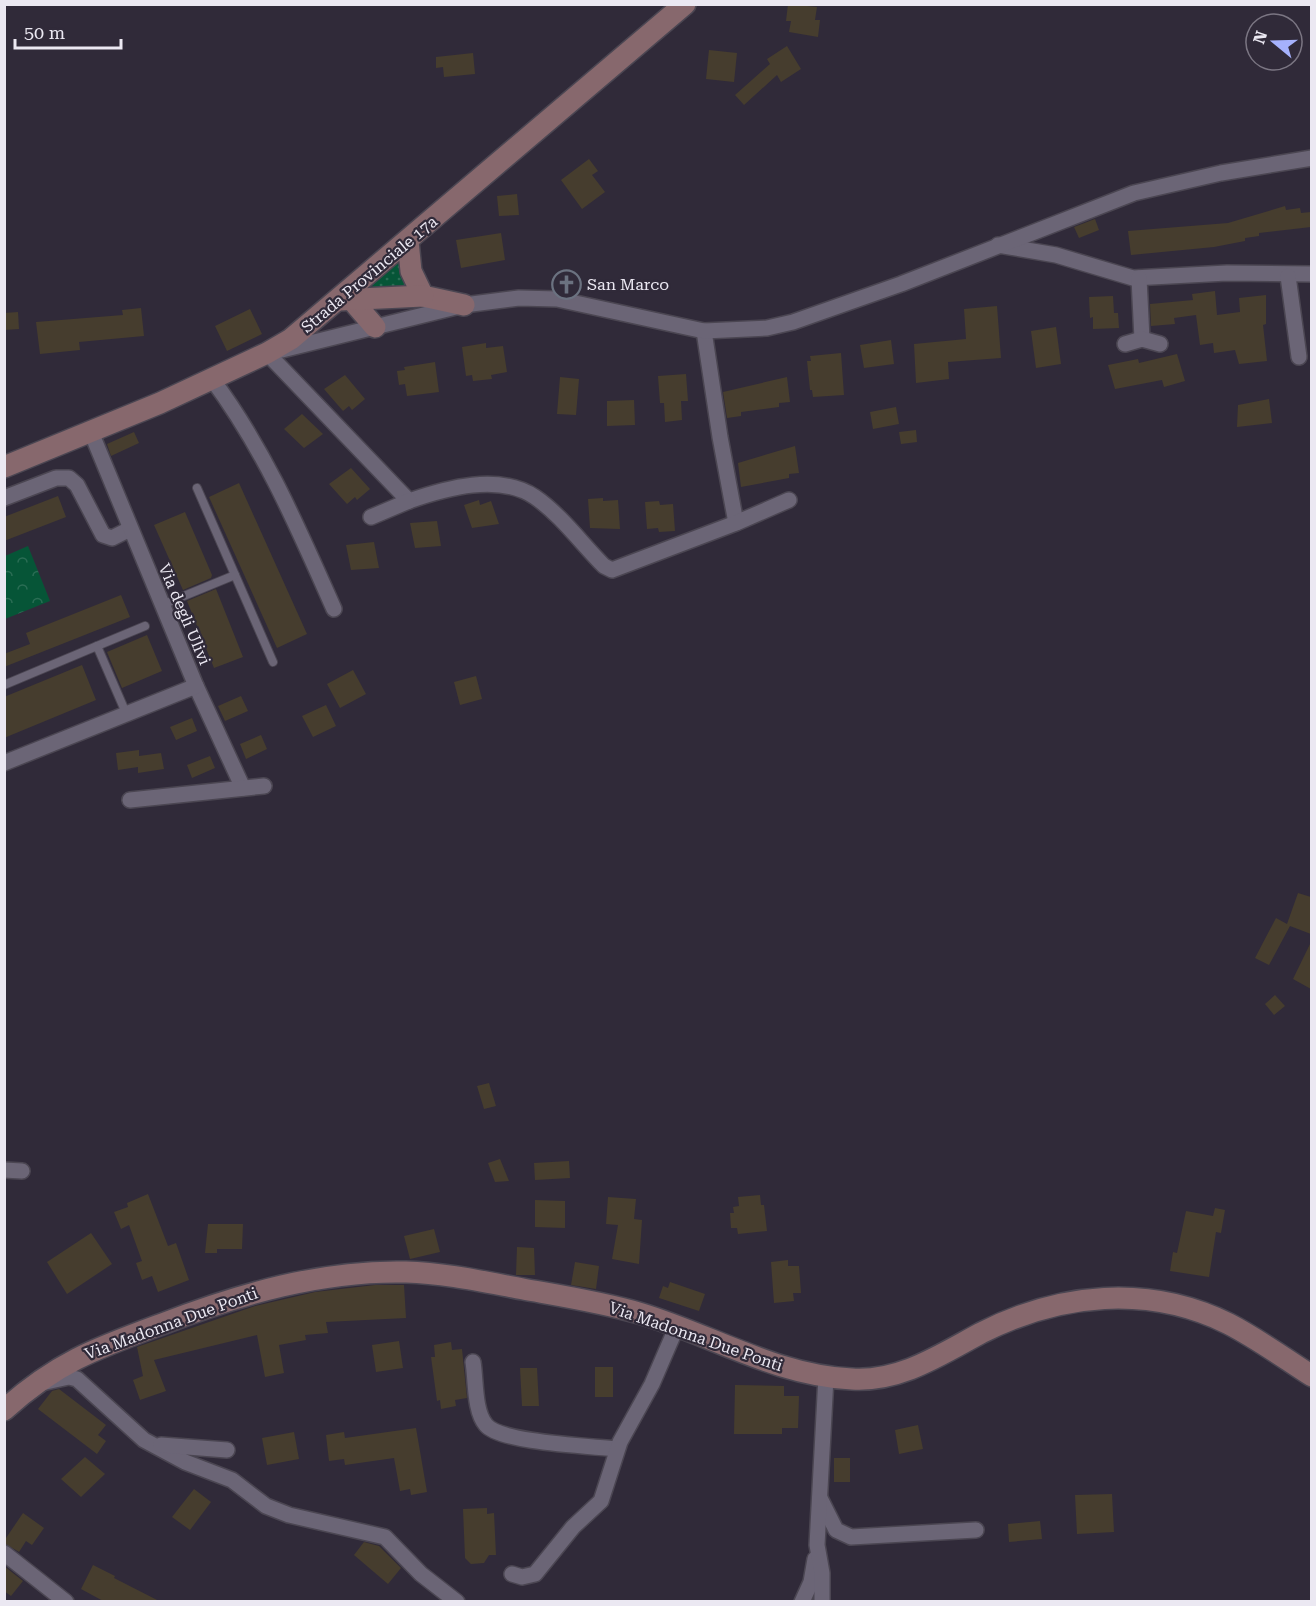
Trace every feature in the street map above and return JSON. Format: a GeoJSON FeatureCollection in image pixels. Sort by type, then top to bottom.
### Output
{"type":"FeatureCollection","features":[{"type":"Feature","properties":{"kind":"main road","name":"Strada Provinciale 17a"},"geometry":{"type":"LineString","coordinates":[[4,467],[212,379],[267,353],[297,335],[350,295],[408,241],[685,4]]}},
{"type":"Feature","properties":{"kind":"main road"},"geometry":{"type":"LineString","coordinates":[[408,241],[411,271],[423,296]]}},
{"type":"Feature","properties":{"kind":"main road"},"geometry":{"type":"LineString","coordinates":[[350,295],[423,296],[464,305]]}},
{"type":"Feature","properties":{"kind":"main road"},"geometry":{"type":"LineString","coordinates":[[350,295],[360,311],[375,327]]}},
{"type":"Feature","properties":{"kind":"main road","name":"Via Madonna Due Ponti"},"geometry":{"type":"LineString","coordinates":[[4,1410],[33,1385],[81,1355],[232,1298],[277,1287],[366,1274],[412,1272],[590,1301],[677,1326],[774,1363],[826,1377],[862,1379],[894,1375],[923,1364],[1030,1311],[1055,1304],[1101,1298],[1154,1301],[1204,1314],[1251,1336],[1311,1376]]}},
{"type":"Feature","properties":{"kind":"street"},"geometry":{"type":"LineString","coordinates":[[267,353],[464,305],[519,298],[556,299],[705,331],[754,330],[793,322],[901,284],[997,244],[1154,188],[1283,160],[1311,158]]}},
{"type":"Feature","properties":{"kind":"street"},"geometry":{"type":"LineString","coordinates":[[997,244],[1056,255],[1122,276],[1139,278],[1227,273],[1288,276],[1311,274]]}},
{"type":"Feature","properties":{"kind":"street"},"geometry":{"type":"LineString","coordinates":[[1288,276],[1299,357]]}},
{"type":"Feature","properties":{"kind":"street"},"geometry":{"type":"LineString","coordinates":[[1139,278],[1142,339]]}},
{"type":"Feature","properties":{"kind":"street"},"geometry":{"type":"LineString","coordinates":[[705,331],[720,437],[736,523]]}},
{"type":"Feature","properties":{"kind":"street"},"geometry":{"type":"LineString","coordinates":[[1125,344],[1142,339],[1160,344]]}},
{"type":"Feature","properties":{"kind":"street"},"geometry":{"type":"LineString","coordinates":[[267,353],[409,501]]}},
{"type":"Feature","properties":{"kind":"street"},"geometry":{"type":"LineString","coordinates":[[212,379],[244,423],[281,489],[334,609]]}},
{"type":"Feature","properties":{"kind":"street","name":"Via degli Ulivi"},"geometry":{"type":"LineString","coordinates":[[5,762],[196,686],[91,432]]}},
{"type":"Feature","properties":{"kind":"street"},"geometry":{"type":"LineString","coordinates":[[4,498],[56,478],[69,478],[78,485],[105,537],[112,538],[130,529]]}},
{"type":"Feature","properties":{"kind":"street"},"geometry":{"type":"LineString","coordinates":[[371,517],[440,490],[467,486],[506,487],[525,492],[545,506],[604,566],[612,570],[736,523],[789,500]]}},
{"type":"Feature","properties":{"kind":"street"},"geometry":{"type":"LineString","coordinates":[[196,686],[243,788]]}},
{"type":"Feature","properties":{"kind":"street"},"geometry":{"type":"LineString","coordinates":[[130,800],[264,786]]}},
{"type":"Feature","properties":{"kind":"street"},"geometry":{"type":"LineString","coordinates":[[4,1170],[22,1171]]}},
{"type":"Feature","properties":{"kind":"street"},"geometry":{"type":"LineString","coordinates":[[512,1574],[522,1577],[535,1574],[573,1527],[601,1501],[617,1449],[652,1384],[677,1326]]}},
{"type":"Feature","properties":{"kind":"street"},"geometry":{"type":"LineString","coordinates":[[473,1362],[483,1419],[498,1434],[617,1449]]}},
{"type":"Feature","properties":{"kind":"street"},"geometry":{"type":"LineString","coordinates":[[33,1385],[64,1377],[77,1379],[144,1440],[185,1462],[232,1480],[274,1510],[386,1536],[422,1574],[457,1602]]}},
{"type":"Feature","properties":{"kind":"street"},"geometry":{"type":"LineString","coordinates":[[802,1602],[812,1577],[817,1545],[826,1377]]}},
{"type":"Feature","properties":{"kind":"street"},"geometry":{"type":"LineString","coordinates":[[144,1440],[175,1448],[227,1450]]}},
{"type":"Feature","properties":{"kind":"street"},"geometry":{"type":"LineString","coordinates":[[818,1494],[833,1525],[846,1536],[976,1530]]}},
{"type":"Feature","properties":{"kind":"street"},"geometry":{"type":"LineString","coordinates":[[817,1545],[822,1573],[822,1602]]}},
{"type":"Feature","properties":{"kind":"street"},"geometry":{"type":"LineString","coordinates":[[4,1553],[66,1602]]}},
{"type":"Feature","properties":{"kind":"lane"},"geometry":{"type":"LineString","coordinates":[[197,488],[273,662]]}},
{"type":"Feature","properties":{"kind":"lane"},"geometry":{"type":"LineString","coordinates":[[162,605],[235,575]]}},
{"type":"Feature","properties":{"kind":"lane"},"geometry":{"type":"LineString","coordinates":[[4,686],[145,626]]}},
{"type":"Feature","properties":{"kind":"lane"},"geometry":{"type":"LineString","coordinates":[[97,646],[126,713]]}},
{"type":"Feature","properties":{"kind":"green space"},"geometry":{"type":"Polygon","coordinates":[[[402,259],[413,289],[372,290],[373,282],[402,259]]]}},
{"type":"Feature","properties":{"kind":"green space"},"geometry":{"type":"Polygon","coordinates":[[[28,546],[50,601],[5,619],[5,556],[28,546]]]}},
{"type":"Feature","properties":{"kind":"building"},"geometry":{"type":"Polygon","coordinates":[[[788,4],[817,7],[815,20],[820,20],[818,37],[789,32],[791,21],[786,21],[788,4]]]}},
{"type":"Feature","properties":{"kind":"building"},"geometry":{"type":"Polygon","coordinates":[[[787,46],[801,69],[781,82],[777,75],[744,105],[735,95],[770,64],[767,59],[787,46]]]}},
{"type":"Feature","properties":{"kind":"building"},"geometry":{"type":"Polygon","coordinates":[[[709,50],[737,53],[734,82],[706,79],[709,50]]]}},
{"type":"Feature","properties":{"kind":"building"},"geometry":{"type":"Polygon","coordinates":[[[473,53],[475,74],[444,77],[443,67],[436,68],[436,57],[473,53]]]}},
{"type":"Feature","properties":{"kind":"building"},"geometry":{"type":"Polygon","coordinates":[[[589,159],[598,171],[592,175],[605,192],[582,209],[561,180],[589,159]]]}},
{"type":"Feature","properties":{"kind":"building"},"geometry":{"type":"Polygon","coordinates":[[[517,194],[519,215],[499,216],[497,196],[517,194]]]}},
{"type":"Feature","properties":{"kind":"building"},"geometry":{"type":"Polygon","coordinates":[[[1285,206],[1286,210],[1300,208],[1301,213],[1311,212],[1311,227],[1259,233],[1259,236],[1245,238],[1245,241],[1214,247],[1131,255],[1128,231],[1228,223],[1285,206]]]}},
{"type":"Feature","properties":{"kind":"building"},"geometry":{"type":"Polygon","coordinates":[[[1095,219],[1099,230],[1079,238],[1074,227],[1095,219]]]}},
{"type":"Feature","properties":{"kind":"building"},"geometry":{"type":"Polygon","coordinates":[[[501,233],[505,260],[461,268],[456,240],[501,233]]]}},
{"type":"Feature","properties":{"kind":"building"},"geometry":{"type":"Polygon","coordinates":[[[1215,291],[1217,315],[1240,312],[1239,298],[1266,295],[1266,324],[1263,325],[1267,361],[1239,364],[1235,350],[1214,353],[1213,343],[1200,345],[1196,315],[1174,318],[1175,324],[1151,326],[1150,304],[1193,300],[1192,294],[1215,291]]]}},
{"type":"Feature","properties":{"kind":"building"},"geometry":{"type":"Polygon","coordinates":[[[1113,296],[1114,313],[1118,313],[1119,328],[1093,329],[1089,297],[1113,296]]]}},
{"type":"Feature","properties":{"kind":"building"},"geometry":{"type":"Polygon","coordinates":[[[997,306],[1001,358],[948,362],[949,379],[916,383],[914,344],[966,339],[964,309],[997,306]]]}},
{"type":"Feature","properties":{"kind":"building"},"geometry":{"type":"Polygon","coordinates":[[[141,308],[144,336],[79,342],[80,350],[40,354],[36,322],[123,315],[122,310],[141,308]]]}},
{"type":"Feature","properties":{"kind":"building"},"geometry":{"type":"Polygon","coordinates":[[[250,309],[262,334],[227,351],[215,326],[250,309]]]}},
{"type":"Feature","properties":{"kind":"building"},"geometry":{"type":"Polygon","coordinates":[[[18,312],[19,329],[4,330],[4,313],[18,312]]]}},
{"type":"Feature","properties":{"kind":"building"},"geometry":{"type":"Polygon","coordinates":[[[1056,327],[1061,364],[1036,368],[1031,331],[1056,327]]]}},
{"type":"Feature","properties":{"kind":"building"},"geometry":{"type":"Polygon","coordinates":[[[891,340],[894,364],[864,368],[860,345],[891,340]]]}},
{"type":"Feature","properties":{"kind":"building"},"geometry":{"type":"Polygon","coordinates":[[[486,343],[486,348],[503,346],[507,372],[491,375],[492,379],[473,381],[472,375],[466,376],[462,347],[486,343]]]}},
{"type":"Feature","properties":{"kind":"building"},"geometry":{"type":"Polygon","coordinates":[[[841,353],[844,395],[813,397],[812,390],[810,390],[807,361],[811,361],[810,356],[841,353]]]}},
{"type":"Feature","properties":{"kind":"building"},"geometry":{"type":"Polygon","coordinates":[[[1177,354],[1185,381],[1164,387],[1162,380],[1115,389],[1108,365],[1138,359],[1139,363],[1177,354]]]}},
{"type":"Feature","properties":{"kind":"building"},"geometry":{"type":"Polygon","coordinates":[[[435,362],[439,392],[407,396],[405,384],[399,385],[397,371],[405,370],[404,367],[435,362]]]}},
{"type":"Feature","properties":{"kind":"building"},"geometry":{"type":"Polygon","coordinates":[[[686,374],[688,401],[681,401],[682,420],[665,422],[664,403],[660,403],[658,376],[686,374]]]}},
{"type":"Feature","properties":{"kind":"building"},"geometry":{"type":"Polygon","coordinates":[[[345,375],[365,399],[352,410],[349,406],[343,411],[324,389],[345,375]]]}},
{"type":"Feature","properties":{"kind":"building"},"geometry":{"type":"Polygon","coordinates":[[[560,377],[579,379],[576,415],[557,414],[560,377]]]}},
{"type":"Feature","properties":{"kind":"building"},"geometry":{"type":"Polygon","coordinates":[[[787,377],[790,402],[779,403],[779,407],[741,412],[741,416],[727,418],[723,392],[787,377]]]}},
{"type":"Feature","properties":{"kind":"building"},"geometry":{"type":"Polygon","coordinates":[[[1269,399],[1272,423],[1237,427],[1238,405],[1269,399]]]}},
{"type":"Feature","properties":{"kind":"building"},"geometry":{"type":"Polygon","coordinates":[[[634,400],[635,425],[607,426],[607,401],[634,400]]]}},
{"type":"Feature","properties":{"kind":"building"},"geometry":{"type":"Polygon","coordinates":[[[896,407],[899,424],[873,429],[870,412],[896,407]]]}},
{"type":"Feature","properties":{"kind":"building"},"geometry":{"type":"Polygon","coordinates":[[[302,414],[323,434],[304,448],[284,429],[302,414]]]}},
{"type":"Feature","properties":{"kind":"building"},"geometry":{"type":"Polygon","coordinates":[[[916,430],[917,442],[901,444],[899,432],[916,430]]]}},
{"type":"Feature","properties":{"kind":"building"},"geometry":{"type":"Polygon","coordinates":[[[134,432],[139,443],[111,456],[107,444],[134,432]]]}},
{"type":"Feature","properties":{"kind":"building"},"geometry":{"type":"Polygon","coordinates":[[[795,446],[799,473],[789,474],[789,478],[741,487],[738,463],[795,446]]]}},
{"type":"Feature","properties":{"kind":"building"},"geometry":{"type":"Polygon","coordinates":[[[351,468],[370,489],[357,500],[355,497],[347,504],[329,484],[351,468]]]}},
{"type":"Feature","properties":{"kind":"building"},"geometry":{"type":"Polygon","coordinates":[[[239,483],[307,634],[277,648],[209,497],[239,483]]]}},
{"type":"Feature","properties":{"kind":"building"},"geometry":{"type":"Polygon","coordinates":[[[58,496],[66,517],[4,541],[4,517],[58,496]]]}},
{"type":"Feature","properties":{"kind":"building"},"geometry":{"type":"Polygon","coordinates":[[[603,498],[603,501],[618,500],[620,529],[590,528],[588,499],[603,498]]]}},
{"type":"Feature","properties":{"kind":"building"},"geometry":{"type":"Polygon","coordinates":[[[479,500],[480,505],[491,501],[499,524],[472,528],[464,505],[479,500]]]}},
{"type":"Feature","properties":{"kind":"building"},"geometry":{"type":"Polygon","coordinates":[[[659,501],[660,505],[673,504],[675,531],[659,532],[658,528],[647,529],[645,502],[659,501]]]}},
{"type":"Feature","properties":{"kind":"building"},"geometry":{"type":"Polygon","coordinates":[[[185,512],[212,575],[211,578],[183,590],[154,525],[185,512]]]}},
{"type":"Feature","properties":{"kind":"building"},"geometry":{"type":"Polygon","coordinates":[[[437,521],[441,546],[415,548],[410,523],[437,521]]]}},
{"type":"Feature","properties":{"kind":"building"},"geometry":{"type":"Polygon","coordinates":[[[374,542],[379,568],[351,570],[346,545],[374,542]]]}},
{"type":"Feature","properties":{"kind":"building"},"geometry":{"type":"Polygon","coordinates":[[[216,589],[243,657],[214,668],[187,601],[216,589]]]}},
{"type":"Feature","properties":{"kind":"building"},"geometry":{"type":"Polygon","coordinates":[[[121,595],[130,617],[4,667],[4,654],[30,644],[26,633],[121,595]]]}},
{"type":"Feature","properties":{"kind":"building"},"geometry":{"type":"Polygon","coordinates":[[[147,635],[162,671],[122,688],[107,652],[147,635]]]}},
{"type":"Feature","properties":{"kind":"building"},"geometry":{"type":"Polygon","coordinates":[[[82,665],[96,700],[4,738],[4,697],[82,665]]]}},
{"type":"Feature","properties":{"kind":"building"},"geometry":{"type":"Polygon","coordinates":[[[353,670],[366,694],[340,708],[327,684],[353,670]]]}},
{"type":"Feature","properties":{"kind":"building"},"geometry":{"type":"Polygon","coordinates":[[[476,676],[482,699],[460,705],[454,682],[476,676]]]}},
{"type":"Feature","properties":{"kind":"building"},"geometry":{"type":"Polygon","coordinates":[[[241,696],[248,711],[225,721],[218,706],[241,696]]]}},
{"type":"Feature","properties":{"kind":"building"},"geometry":{"type":"Polygon","coordinates":[[[326,705],[336,726],[313,737],[302,716],[326,705]]]}},
{"type":"Feature","properties":{"kind":"building"},"geometry":{"type":"Polygon","coordinates":[[[192,718],[197,731],[176,740],[170,727],[192,718]]]}},
{"type":"Feature","properties":{"kind":"building"},"geometry":{"type":"Polygon","coordinates":[[[261,735],[267,749],[246,759],[240,744],[261,735]]]}},
{"type":"Feature","properties":{"kind":"building"},"geometry":{"type":"Polygon","coordinates":[[[139,750],[139,756],[161,753],[164,769],[138,773],[138,767],[118,770],[116,753],[139,750]]]}},
{"type":"Feature","properties":{"kind":"building"},"geometry":{"type":"Polygon","coordinates":[[[210,756],[215,768],[192,778],[187,765],[210,756]]]}},
{"type":"Feature","properties":{"kind":"building"},"geometry":{"type":"Polygon","coordinates":[[[1298,893],[1311,897],[1311,934],[1290,926],[1269,965],[1255,958],[1276,918],[1287,924],[1298,893]]]}},
{"type":"Feature","properties":{"kind":"building"},"geometry":{"type":"Polygon","coordinates":[[[1311,942],[1311,989],[1293,979],[1311,942]]]}},
{"type":"Feature","properties":{"kind":"building"},"geometry":{"type":"Polygon","coordinates":[[[1275,995],[1285,1006],[1274,1015],[1265,1004],[1275,995]]]}},
{"type":"Feature","properties":{"kind":"building"},"geometry":{"type":"Polygon","coordinates":[[[489,1083],[496,1106],[484,1109],[477,1086],[489,1083]]]}},
{"type":"Feature","properties":{"kind":"building"},"geometry":{"type":"Polygon","coordinates":[[[500,1159],[509,1181],[495,1182],[488,1163],[500,1159]]]}},
{"type":"Feature","properties":{"kind":"building"},"geometry":{"type":"Polygon","coordinates":[[[569,1161],[570,1178],[535,1180],[534,1163],[569,1161]]]}},
{"type":"Feature","properties":{"kind":"building"},"geometry":{"type":"Polygon","coordinates":[[[148,1194],[168,1246],[176,1243],[189,1280],[158,1292],[152,1276],[142,1280],[136,1263],[142,1261],[129,1225],[121,1229],[114,1212],[128,1207],[127,1203],[148,1194]]]}},
{"type":"Feature","properties":{"kind":"building"},"geometry":{"type":"Polygon","coordinates":[[[760,1195],[761,1205],[764,1205],[767,1231],[738,1234],[737,1228],[731,1228],[730,1213],[734,1213],[733,1207],[739,1206],[738,1197],[760,1195]]]}},
{"type":"Feature","properties":{"kind":"building"},"geometry":{"type":"Polygon","coordinates":[[[608,1197],[636,1199],[634,1219],[642,1220],[639,1264],[612,1259],[618,1225],[606,1224],[608,1197]]]}},
{"type":"Feature","properties":{"kind":"building"},"geometry":{"type":"Polygon","coordinates":[[[535,1200],[565,1201],[565,1228],[535,1227],[535,1200]]]}},
{"type":"Feature","properties":{"kind":"building"},"geometry":{"type":"Polygon","coordinates":[[[1215,1208],[1225,1210],[1221,1233],[1216,1232],[1209,1277],[1170,1271],[1173,1252],[1177,1253],[1186,1211],[1213,1216],[1215,1208]]]}},
{"type":"Feature","properties":{"kind":"building"},"geometry":{"type":"Polygon","coordinates":[[[208,1224],[243,1224],[242,1249],[217,1249],[217,1253],[205,1253],[208,1224]]]}},
{"type":"Feature","properties":{"kind":"building"},"geometry":{"type":"Polygon","coordinates":[[[434,1229],[440,1252],[410,1259],[404,1236],[434,1229]]]}},
{"type":"Feature","properties":{"kind":"building"},"geometry":{"type":"Polygon","coordinates":[[[91,1233],[112,1264],[67,1294],[47,1262],[91,1233]]]}},
{"type":"Feature","properties":{"kind":"building"},"geometry":{"type":"Polygon","coordinates":[[[517,1247],[534,1248],[535,1275],[516,1275],[517,1247]]]}},
{"type":"Feature","properties":{"kind":"building"},"geometry":{"type":"Polygon","coordinates":[[[788,1260],[788,1266],[799,1266],[801,1293],[793,1293],[794,1301],[774,1303],[771,1262],[788,1260]]]}},
{"type":"Feature","properties":{"kind":"building"},"geometry":{"type":"Polygon","coordinates":[[[575,1262],[599,1266],[596,1289],[571,1285],[575,1262]]]}},
{"type":"Feature","properties":{"kind":"building"},"geometry":{"type":"Polygon","coordinates":[[[670,1282],[705,1294],[699,1311],[659,1298],[663,1286],[668,1288],[670,1282]]]}},
{"type":"Feature","properties":{"kind":"building"},"geometry":{"type":"Polygon","coordinates":[[[375,1285],[404,1285],[406,1318],[326,1322],[328,1333],[305,1335],[306,1340],[279,1345],[284,1373],[265,1377],[257,1335],[154,1360],[166,1391],[140,1400],[133,1380],[143,1376],[137,1347],[255,1306],[315,1292],[375,1285]]]}},
{"type":"Feature","properties":{"kind":"building"},"geometry":{"type":"Polygon","coordinates":[[[399,1341],[403,1368],[376,1372],[372,1345],[399,1341]]]}},
{"type":"Feature","properties":{"kind":"building"},"geometry":{"type":"Polygon","coordinates":[[[451,1342],[452,1350],[462,1349],[467,1398],[455,1400],[456,1406],[441,1409],[440,1400],[437,1401],[431,1357],[435,1357],[434,1345],[451,1342]]]}},
{"type":"Feature","properties":{"kind":"building"},"geometry":{"type":"Polygon","coordinates":[[[595,1367],[613,1367],[613,1397],[595,1397],[595,1367]]]}},
{"type":"Feature","properties":{"kind":"building"},"geometry":{"type":"Polygon","coordinates":[[[520,1368],[537,1368],[539,1406],[522,1406],[520,1368]]]}},
{"type":"Feature","properties":{"kind":"building"},"geometry":{"type":"Polygon","coordinates":[[[735,1385],[784,1386],[784,1396],[799,1396],[798,1428],[782,1428],[782,1434],[734,1434],[735,1385]]]}},
{"type":"Feature","properties":{"kind":"building"},"geometry":{"type":"Polygon","coordinates":[[[59,1389],[106,1425],[98,1435],[106,1441],[97,1454],[38,1409],[52,1391],[59,1389]]]}},
{"type":"Feature","properties":{"kind":"building"},"geometry":{"type":"Polygon","coordinates":[[[918,1425],[923,1449],[899,1454],[895,1430],[918,1425]]]}},
{"type":"Feature","properties":{"kind":"building"},"geometry":{"type":"Polygon","coordinates":[[[416,1428],[427,1492],[411,1495],[410,1489],[400,1491],[394,1458],[345,1465],[344,1459],[329,1461],[326,1435],[344,1432],[345,1438],[416,1428]]]}},
{"type":"Feature","properties":{"kind":"building"},"geometry":{"type":"Polygon","coordinates":[[[294,1432],[299,1459],[267,1465],[262,1438],[294,1432]]]}},
{"type":"Feature","properties":{"kind":"building"},"geometry":{"type":"Polygon","coordinates":[[[85,1457],[105,1474],[81,1497],[61,1479],[85,1457]]]}},
{"type":"Feature","properties":{"kind":"building"},"geometry":{"type":"Polygon","coordinates":[[[834,1458],[850,1458],[850,1482],[834,1482],[834,1458]]]}},
{"type":"Feature","properties":{"kind":"building"},"geometry":{"type":"Polygon","coordinates":[[[194,1489],[211,1502],[190,1530],[172,1517],[194,1489]]]}},
{"type":"Feature","properties":{"kind":"building"},"geometry":{"type":"Polygon","coordinates":[[[1112,1494],[1114,1532],[1077,1534],[1075,1495],[1112,1494]]]}},
{"type":"Feature","properties":{"kind":"building"},"geometry":{"type":"Polygon","coordinates":[[[487,1508],[487,1514],[494,1513],[496,1555],[489,1555],[484,1563],[471,1564],[465,1558],[463,1509],[487,1508]]]}},
{"type":"Feature","properties":{"kind":"building"},"geometry":{"type":"Polygon","coordinates":[[[23,1513],[44,1528],[32,1545],[26,1541],[19,1552],[4,1541],[23,1513]]]}},
{"type":"Feature","properties":{"kind":"building"},"geometry":{"type":"Polygon","coordinates":[[[1040,1521],[1042,1539],[1009,1542],[1008,1524],[1040,1521]]]}},
{"type":"Feature","properties":{"kind":"building"},"geometry":{"type":"Polygon","coordinates":[[[364,1542],[379,1546],[401,1568],[388,1584],[354,1555],[364,1542]]]}},
{"type":"Feature","properties":{"kind":"building"},"geometry":{"type":"Polygon","coordinates":[[[93,1565],[161,1602],[105,1602],[81,1589],[93,1565]]]}},
{"type":"Feature","properties":{"kind":"building"},"geometry":{"type":"Polygon","coordinates":[[[4,1566],[23,1581],[11,1596],[4,1591],[4,1566]]]}},
{"type":"Feature","properties":{"kind":"place","name":"San Marco"},"geometry":{"type":"Point","coordinates":[566,284]}}]}
